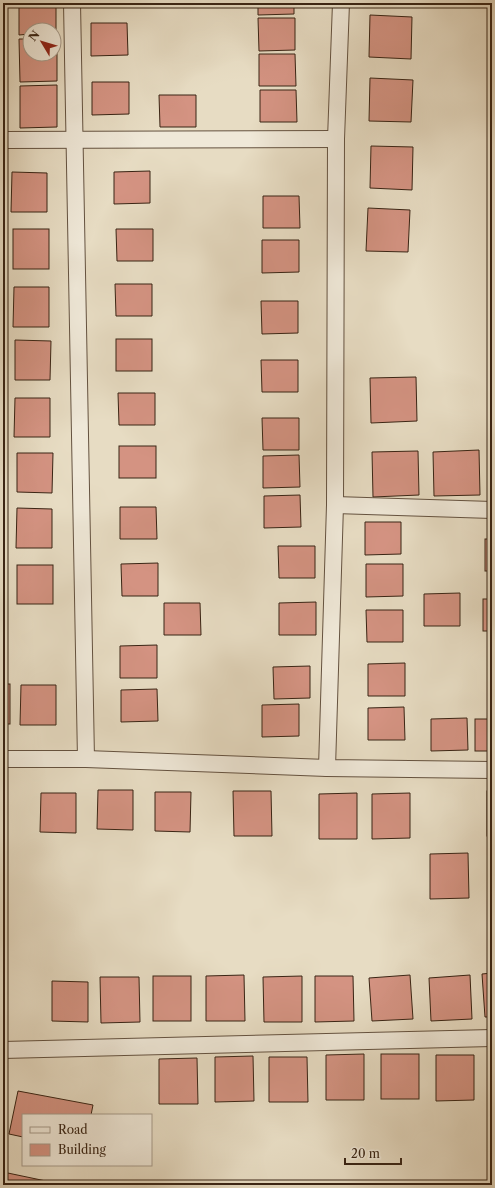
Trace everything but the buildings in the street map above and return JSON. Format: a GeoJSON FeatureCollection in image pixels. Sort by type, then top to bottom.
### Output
{"type":"FeatureCollection","features":[{"type":"Feature","properties":{"kind":"street"},"geometry":{"type":"LineString","coordinates":[[72,3],[86,759]]}},
{"type":"Feature","properties":{"kind":"street"},"geometry":{"type":"LineString","coordinates":[[327,768],[335,505],[336,139],[341,3]]}},
{"type":"Feature","properties":{"kind":"street"},"geometry":{"type":"LineString","coordinates":[[3,140],[336,139]]}},
{"type":"Feature","properties":{"kind":"street"},"geometry":{"type":"LineString","coordinates":[[335,505],[492,510]]}},
{"type":"Feature","properties":{"kind":"street"},"geometry":{"type":"LineString","coordinates":[[3,759],[86,759],[327,768],[492,770]]}},
{"type":"Feature","properties":{"kind":"street"},"geometry":{"type":"LineString","coordinates":[[3,1050],[492,1038]]}}]}
